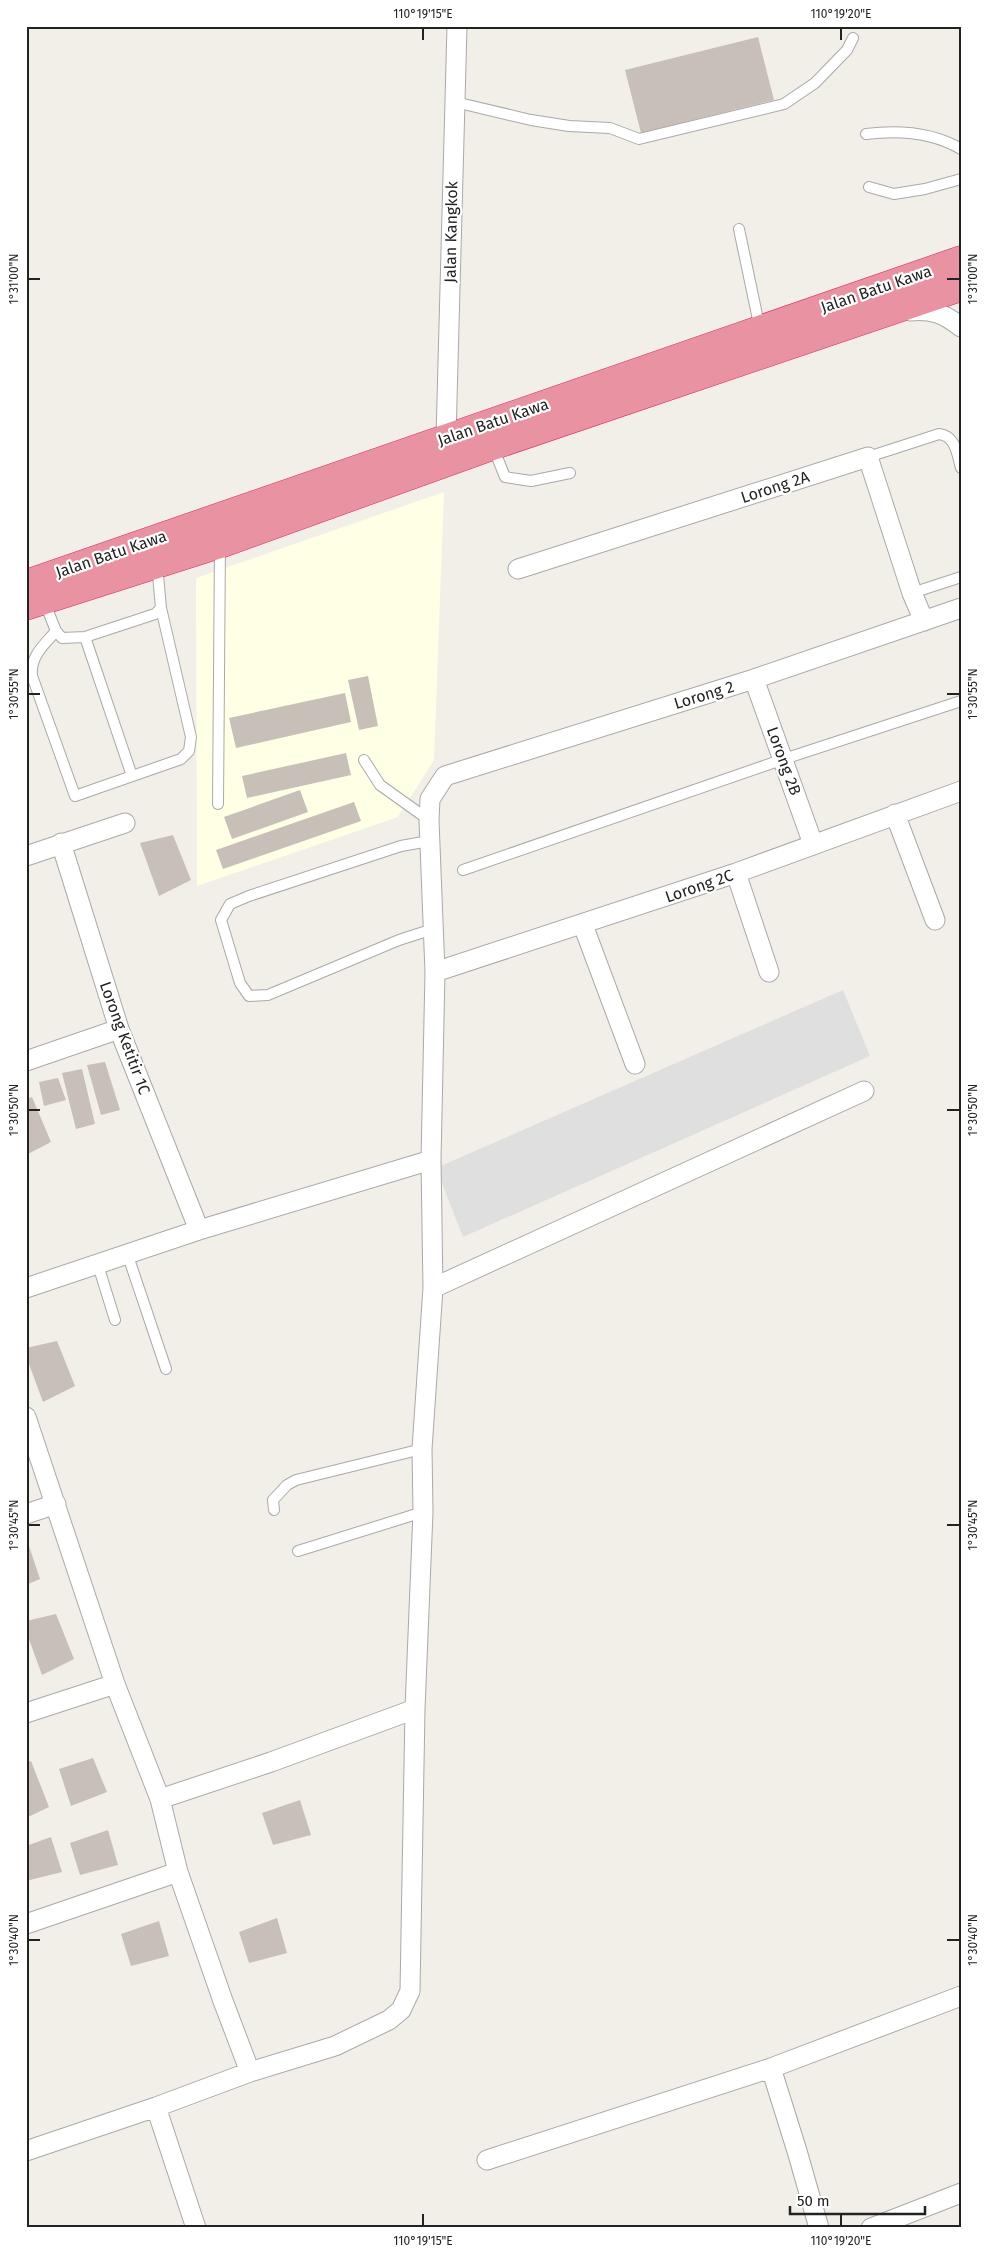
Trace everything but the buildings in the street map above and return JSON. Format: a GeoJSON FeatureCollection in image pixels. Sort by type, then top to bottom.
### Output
{"type":"FeatureCollection","features":[{"type":"Feature","properties":{"kind":"highway","name":"Jalan Batu Kawa"},"geometry":{"type":"LineString","coordinates":[[32,597],[446,438],[961,260]]}},
{"type":"Feature","properties":{"kind":"highway","name":"Jalan Batu Kawa"},"geometry":{"type":"LineString","coordinates":[[32,597],[220,544],[492,446],[961,287]]}},
{"type":"Feature","properties":{"kind":"street","name":"Jalan Kangkok"},"geometry":{"type":"LineString","coordinates":[[446,438],[457,26]]}},
{"type":"Feature","properties":{"kind":"street"},"geometry":{"type":"LineString","coordinates":[[877,314],[929,309],[952,320],[961,327]]}},
{"type":"Feature","properties":{"kind":"street"},"geometry":{"type":"LineString","coordinates":[[868,457],[912,593],[924,621]]}},
{"type":"Feature","properties":{"kind":"street","name":"Lorong 2A"},"geometry":{"type":"LineString","coordinates":[[518,569],[868,457]]}},
{"type":"Feature","properties":{"kind":"street","name":"Lorong 2"},"geometry":{"type":"LineString","coordinates":[[429,820],[430,799],[445,776],[754,679],[961,608]]}},
{"type":"Feature","properties":{"kind":"street","name":"Lorong 2B"},"geometry":{"type":"LineString","coordinates":[[754,679],[813,844]]}},
{"type":"Feature","properties":{"kind":"street","name":"Lorong 2C"},"geometry":{"type":"LineString","coordinates":[[435,972],[736,874],[961,791]]}},
{"type":"Feature","properties":{"kind":"street"},"geometry":{"type":"LineString","coordinates":[[895,814],[935,920]]}},
{"type":"Feature","properties":{"kind":"street"},"geometry":{"type":"LineString","coordinates":[[26,2151],[156,2107],[250,2072],[335,2046],[389,2020],[401,2010],[410,1991],[415,1709],[423,1512],[422,1449],[433,1288],[431,1160],[435,972],[429,820]]}},
{"type":"Feature","properties":{"kind":"street"},"geometry":{"type":"LineString","coordinates":[[26,856],[124,823]]}},
{"type":"Feature","properties":{"kind":"street","name":"Lorong Ketitir 1C"},"geometry":{"type":"LineString","coordinates":[[61,843],[119,1029],[199,1230]]}},
{"type":"Feature","properties":{"kind":"street"},"geometry":{"type":"LineString","coordinates":[[736,874],[769,972]]}},
{"type":"Feature","properties":{"kind":"street"},"geometry":{"type":"LineString","coordinates":[[583,925],[635,1064]]}},
{"type":"Feature","properties":{"kind":"street"},"geometry":{"type":"LineString","coordinates":[[26,1061],[119,1029]]}},
{"type":"Feature","properties":{"kind":"street"},"geometry":{"type":"LineString","coordinates":[[433,1288],[864,1091]]}},
{"type":"Feature","properties":{"kind":"street"},"geometry":{"type":"LineString","coordinates":[[26,1288],[199,1230],[431,1160]]}},
{"type":"Feature","properties":{"kind":"street"},"geometry":{"type":"LineString","coordinates":[[26,1417],[115,1684],[160,1799],[178,1872],[250,2072]]}},
{"type":"Feature","properties":{"kind":"street"},"geometry":{"type":"LineString","coordinates":[[26,1514],[56,1504]]}},
{"type":"Feature","properties":{"kind":"street"},"geometry":{"type":"LineString","coordinates":[[26,1713],[115,1684]]}},
{"type":"Feature","properties":{"kind":"street"},"geometry":{"type":"LineString","coordinates":[[160,1799],[271,1762],[415,1709]]}},
{"type":"Feature","properties":{"kind":"street"},"geometry":{"type":"LineString","coordinates":[[26,1924],[178,1872]]}},
{"type":"Feature","properties":{"kind":"street"},"geometry":{"type":"LineString","coordinates":[[488,2160],[771,2068],[961,1996]]}},
{"type":"Feature","properties":{"kind":"street"},"geometry":{"type":"LineString","coordinates":[[771,2068],[798,2151],[819,2228]]}},
{"type":"Feature","properties":{"kind":"street"},"geometry":{"type":"LineString","coordinates":[[156,2107],[196,2228]]}},
{"type":"Feature","properties":{"kind":"street"},"geometry":{"type":"LineString","coordinates":[[871,2228],[961,2193]]}},
{"type":"Feature","properties":{"kind":"lane"},"geometry":{"type":"LineString","coordinates":[[455,102],[531,120],[569,126],[610,128],[639,139],[784,104],[816,83],[847,50],[853,38]]}},
{"type":"Feature","properties":{"kind":"lane"},"geometry":{"type":"LineString","coordinates":[[866,134],[892,131],[926,135],[961,149]]}},
{"type":"Feature","properties":{"kind":"lane"},"geometry":{"type":"LineString","coordinates":[[869,187],[894,194],[925,189],[961,179]]}},
{"type":"Feature","properties":{"kind":"lane"},"geometry":{"type":"LineString","coordinates":[[739,229],[760,330]]}},
{"type":"Feature","properties":{"kind":"lane"},"geometry":{"type":"LineString","coordinates":[[868,457],[939,434],[947,435],[952,440],[961,468]]}},
{"type":"Feature","properties":{"kind":"lane"},"geometry":{"type":"LineString","coordinates":[[492,446],[505,477],[531,481],[570,473]]}},
{"type":"Feature","properties":{"kind":"lane"},"geometry":{"type":"LineString","coordinates":[[218,804],[220,544]]}},
{"type":"Feature","properties":{"kind":"lane"},"geometry":{"type":"LineString","coordinates":[[56,631],[35,656],[31,666],[32,676],[75,796],[181,759],[189,751],[191,737],[161,608],[157,563]]}},
{"type":"Feature","properties":{"kind":"lane"},"geometry":{"type":"LineString","coordinates":[[912,593],[961,577]]}},
{"type":"Feature","properties":{"kind":"lane"},"geometry":{"type":"LineString","coordinates":[[32,597],[62,638],[84,637],[155,614],[161,608]]}},
{"type":"Feature","properties":{"kind":"lane"},"geometry":{"type":"LineString","coordinates":[[84,637],[132,776]]}},
{"type":"Feature","properties":{"kind":"lane"},"geometry":{"type":"LineString","coordinates":[[463,870],[784,759],[961,701]]}},
{"type":"Feature","properties":{"kind":"lane"},"geometry":{"type":"LineString","coordinates":[[364,760],[380,785],[429,820]]}},
{"type":"Feature","properties":{"kind":"lane"},"geometry":{"type":"LineString","coordinates":[[429,842],[401,846],[250,896],[230,904],[220,920],[240,983],[250,996],[268,995],[399,940],[433,929]]}},
{"type":"Feature","properties":{"kind":"lane"},"geometry":{"type":"LineString","coordinates":[[127,1253],[166,1369]]}},
{"type":"Feature","properties":{"kind":"lane"},"geometry":{"type":"LineString","coordinates":[[98,1265],[115,1320]]}},
{"type":"Feature","properties":{"kind":"lane"},"geometry":{"type":"LineString","coordinates":[[274,1510],[273,1500],[287,1485],[296,1480],[422,1449]]}},
{"type":"Feature","properties":{"kind":"lane"},"geometry":{"type":"LineString","coordinates":[[298,1551],[423,1512]]}},
{"type":"Feature","properties":{"kind":"shaded area"},"geometry":{"type":"Polygon","coordinates":[[[444,492],[434,760],[398,817],[197,886],[196,578],[444,492]]]}},
{"type":"Feature","properties":{"kind":"shaded area"},"geometry":{"type":"Polygon","coordinates":[[[843,990],[870,1056],[463,1237],[436,1168],[843,990]]]}}]}
